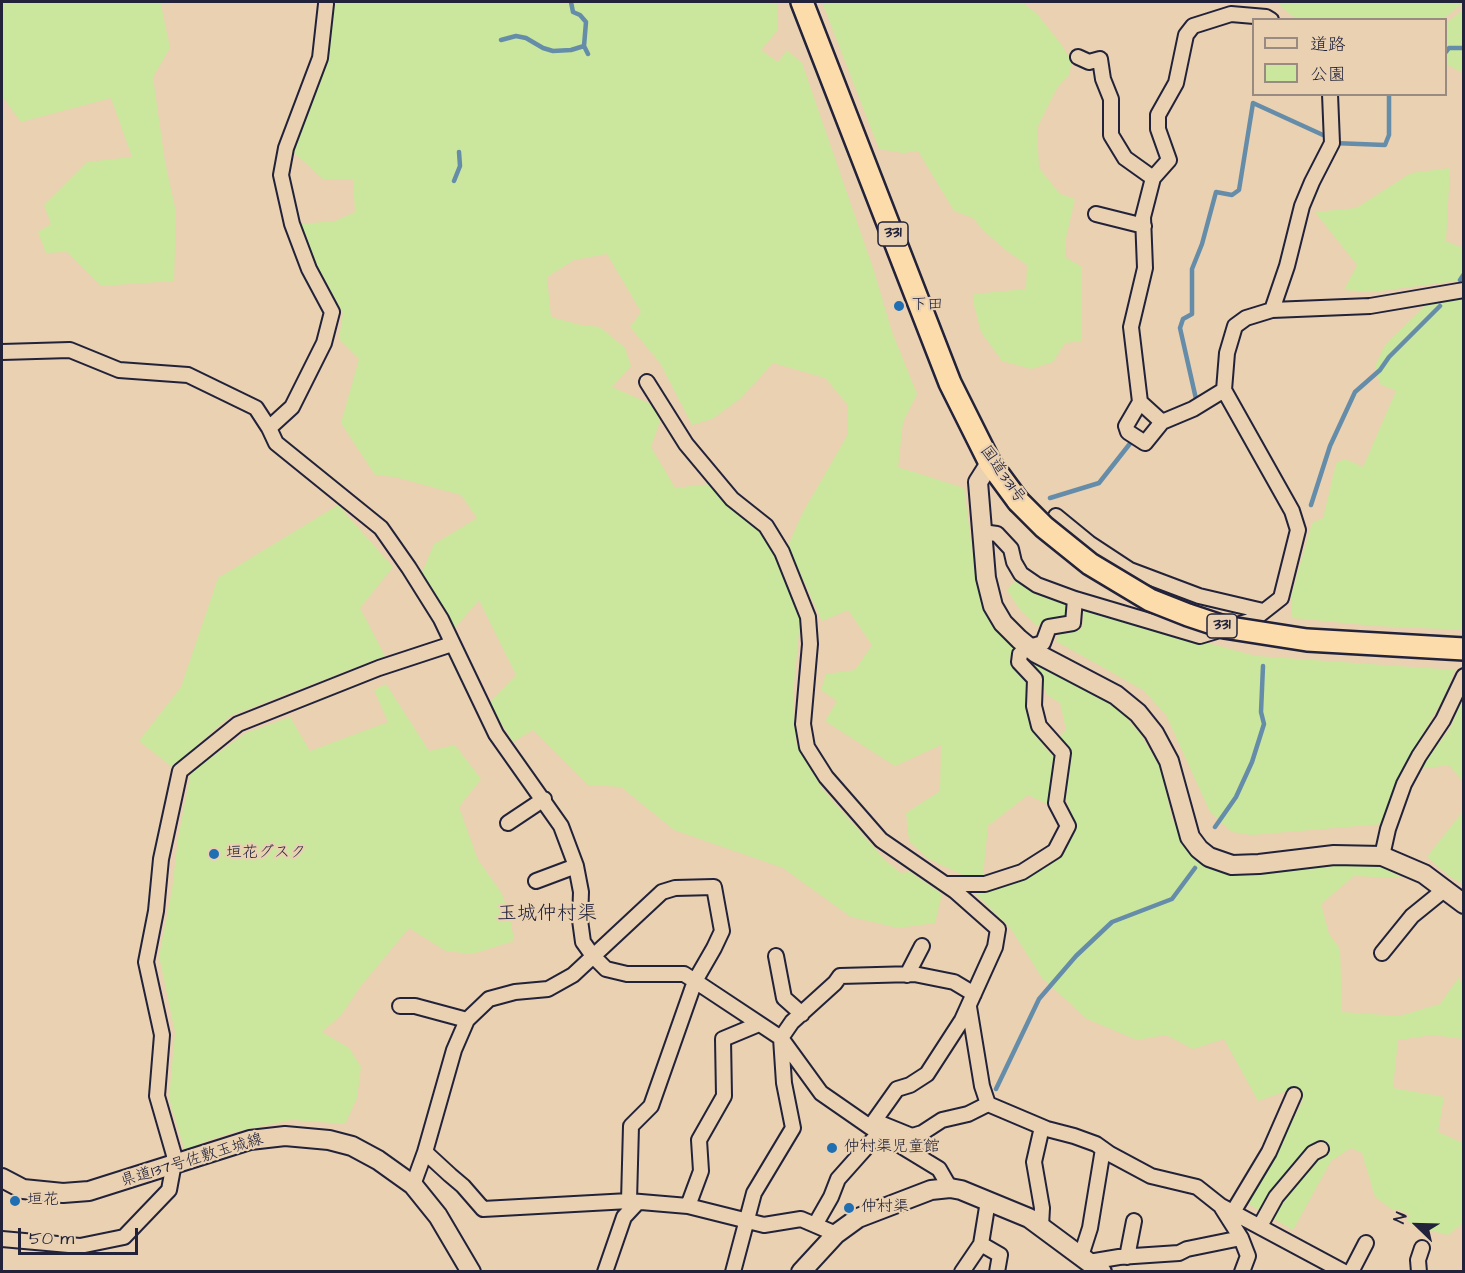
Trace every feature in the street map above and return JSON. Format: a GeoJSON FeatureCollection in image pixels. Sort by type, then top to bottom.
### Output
{"type":"FeatureCollection","features":[{"type":"Feature","properties":{"kind":"highway","name":"国道331号"},"geometry":{"type":"LineString","coordinates":[[802,2],[950,383],[990,463],[1018,501],[1044,527],[1090,564],[1150,600],[1224,627],[1307,640],[1464,649]]}},
{"type":"Feature","properties":{"kind":"main road"},"geometry":{"type":"LineString","coordinates":[[990,463],[978,482],[986,578],[993,606],[1003,623],[1029,647],[1116,695],[1138,713],[1154,733],[1169,761],[1190,837],[1199,849],[1209,856],[1232,865],[1334,855],[1382,856],[1424,874],[1464,904]]}},
{"type":"Feature","properties":{"kind":"main road","name":"県道137号佐敷玉城線"},"geometry":{"type":"LineString","coordinates":[[2,1178],[23,1189],[63,1193],[89,1191],[250,1140],[285,1136],[329,1140],[352,1146],[378,1160],[413,1185],[438,1216],[471,1272]]}},
{"type":"Feature","properties":{"kind":"main road"},"geometry":{"type":"LineString","coordinates":[[801,1272],[836,1234],[858,1218],[931,1190],[950,1188],[961,1190],[1029,1218],[1091,1263]]}},
{"type":"Feature","properties":{"kind":"street"},"geometry":{"type":"LineString","coordinates":[[269,428],[292,407],[324,343],[332,312],[309,269],[292,224],[281,175],[286,148],[320,58],[326,4]]}},
{"type":"Feature","properties":{"kind":"street"},"geometry":{"type":"LineString","coordinates":[[1224,390],[1193,409],[1162,422],[1145,443],[1128,432],[1126,426],[1140,402],[1131,327],[1145,268],[1143,217],[1153,178],[1169,160],[1158,129],[1158,115],[1176,83],[1186,34],[1193,26],[1231,14],[1267,18]]}},
{"type":"Feature","properties":{"kind":"street"},"geometry":{"type":"LineString","coordinates":[[1078,57],[1089,62],[1100,58],[1102,79],[1111,99],[1111,135],[1125,158],[1153,178]]}},
{"type":"Feature","properties":{"kind":"street"},"geometry":{"type":"LineString","coordinates":[[1272,310],[1287,266],[1302,206],[1311,182],[1332,143],[1330,96]]}},
{"type":"Feature","properties":{"kind":"street"},"geometry":{"type":"LineString","coordinates":[[1096,214],[1144,226]]}},
{"type":"Feature","properties":{"kind":"street"},"geometry":{"type":"LineString","coordinates":[[982,532],[998,534],[1011,549],[1014,562],[1021,574],[1037,585],[1075,599],[1200,636],[1253,620],[1281,598],[1298,530],[1292,511],[1224,390],[1227,353],[1236,326],[1246,318],[1272,310],[1370,306],[1464,290]]}},
{"type":"Feature","properties":{"kind":"street"},"geometry":{"type":"LineString","coordinates":[[2,352],[70,350],[118,370],[188,375],[256,408],[276,444],[381,528],[436,611],[496,734],[561,826],[576,866],[581,892],[580,920],[583,942],[593,956],[606,969],[627,974],[684,974],[695,981],[781,1038],[821,1093],[939,1169],[950,1188]]}},
{"type":"Feature","properties":{"kind":"street"},"geometry":{"type":"LineString","coordinates":[[647,382],[686,444],[732,499],[766,526],[782,552],[808,617],[810,644],[803,724],[807,747],[826,777],[881,840],[946,884],[998,929],[995,947],[962,1020],[927,1074],[910,1085],[897,1089],[875,1127],[838,1179],[815,1225]]}},
{"type":"Feature","properties":{"kind":"street"},"geometry":{"type":"LineString","coordinates":[[1140,402],[1162,422]]}},
{"type":"Feature","properties":{"kind":"street"},"geometry":{"type":"LineString","coordinates":[[1056,516],[1089,543],[1130,570],[1199,596],[1263,610]]}},
{"type":"Feature","properties":{"kind":"street"},"geometry":{"type":"LineString","coordinates":[[946,884],[985,884],[1022,872],[1055,851],[1068,826],[1056,803],[1063,753],[1040,726],[1034,706],[1035,679],[1019,662],[1020,654],[1029,647],[1043,643],[1049,627],[1073,623],[1075,599]]}},
{"type":"Feature","properties":{"kind":"street"},"geometry":{"type":"LineString","coordinates":[[2,1239],[80,1246],[124,1236],[169,1190],[174,1155],[157,1096],[162,1035],[146,962],[156,912],[161,859],[180,771],[238,724],[379,668],[452,644]]}},
{"type":"Feature","properties":{"kind":"street"},"geometry":{"type":"LineString","coordinates":[[1382,856],[1388,829],[1404,784],[1443,720],[1464,676]]}},
{"type":"Feature","properties":{"kind":"street"},"geometry":{"type":"LineString","coordinates":[[508,823],[544,799]]}},
{"type":"Feature","properties":{"kind":"street"},"geometry":{"type":"LineString","coordinates":[[536,881],[576,866]]}},
{"type":"Feature","properties":{"kind":"street"},"geometry":{"type":"LineString","coordinates":[[413,1185],[425,1152],[454,1050],[467,1020],[489,999],[515,992],[548,989],[573,975],[662,892],[675,888],[714,887],[722,931],[695,981],[651,1106],[631,1126],[634,1202],[624,1217],[605,1272]]}},
{"type":"Feature","properties":{"kind":"street"},"geometry":{"type":"LineString","coordinates":[[1382,953],[1412,916],[1444,890]]}},
{"type":"Feature","properties":{"kind":"street"},"geometry":{"type":"LineString","coordinates":[[907,975],[922,946]]}},
{"type":"Feature","properties":{"kind":"street"},"geometry":{"type":"LineString","coordinates":[[776,956],[784,998],[802,1014]]}},
{"type":"Feature","properties":{"kind":"street"},"geometry":{"type":"LineString","coordinates":[[733,1272],[754,1193],[793,1128],[784,1083],[781,1038],[792,1022],[840,976],[914,974],[954,982],[971,1000],[982,1086],[988,1104],[1042,1127],[1096,1144],[1150,1176],[1197,1187],[1227,1209],[1344,1272]]}},
{"type":"Feature","properties":{"kind":"street"},"geometry":{"type":"LineString","coordinates":[[400,1006],[415,1006],[467,1020]]}},
{"type":"Feature","properties":{"kind":"street"},"geometry":{"type":"LineString","coordinates":[[688,1206],[701,1171],[699,1140],[724,1096],[723,1039],[759,1024]]}},
{"type":"Feature","properties":{"kind":"street"},"geometry":{"type":"LineString","coordinates":[[1227,1209],[1269,1152],[1294,1095]]}},
{"type":"Feature","properties":{"kind":"street"},"geometry":{"type":"LineString","coordinates":[[875,1127],[912,1136],[922,1133],[942,1120],[968,1114],[988,1104]]}},
{"type":"Feature","properties":{"kind":"street"},"geometry":{"type":"LineString","coordinates":[[1041,1226],[1042,1208],[1034,1162],[1042,1127]]}},
{"type":"Feature","properties":{"kind":"street"},"geometry":{"type":"LineString","coordinates":[[1103,1149],[1090,1228],[1091,1263],[1127,1257],[1179,1253],[1187,1249],[1241,1238]]}},
{"type":"Feature","properties":{"kind":"street"},"geometry":{"type":"LineString","coordinates":[[1260,1226],[1276,1197],[1313,1153],[1321,1149]]}},
{"type":"Feature","properties":{"kind":"street"},"geometry":{"type":"LineString","coordinates":[[425,1152],[464,1186],[483,1209],[634,1202],[688,1206],[764,1225],[801,1219],[836,1234]]}},
{"type":"Feature","properties":{"kind":"street"},"geometry":{"type":"LineString","coordinates":[[962,1272],[981,1244],[988,1201]]}},
{"type":"Feature","properties":{"kind":"street"},"geometry":{"type":"LineString","coordinates":[[1227,1209],[1248,1256],[1242,1272]]}},
{"type":"Feature","properties":{"kind":"street"},"geometry":{"type":"LineString","coordinates":[[1127,1257],[1134,1221]]}},
{"type":"Feature","properties":{"kind":"street"},"geometry":{"type":"LineString","coordinates":[[1351,1272],[1366,1243]]}},
{"type":"Feature","properties":{"kind":"street"},"geometry":{"type":"LineString","coordinates":[[981,1244],[1000,1255],[997,1272]]}},
{"type":"Feature","properties":{"kind":"street"},"geometry":{"type":"LineString","coordinates":[[1419,1272],[1418,1260],[1422,1248]]}},
{"type":"Feature","properties":{"kind":"green space"},"geometry":{"type":"Polygon","coordinates":[[[2,2],[162,2],[170,48],[153,77],[165,162],[176,212],[174,281],[101,286],[67,252],[46,253],[38,232],[51,224],[44,205],[87,162],[132,157],[111,98],[21,122],[2,96],[2,2]]]}},
{"type":"Feature","properties":{"kind":"green space"},"geometry":{"type":"Polygon","coordinates":[[[331,2],[777,2],[777,31],[761,50],[778,62],[787,50],[802,63],[874,271],[892,332],[917,394],[903,422],[898,467],[964,488],[977,587],[992,625],[1018,645],[1010,656],[1030,691],[1030,719],[1044,747],[1054,756],[1049,805],[1028,795],[988,826],[983,876],[963,875],[927,858],[909,841],[906,813],[940,791],[941,745],[895,766],[825,721],[837,701],[821,690],[826,674],[855,670],[872,645],[848,610],[822,621],[788,546],[802,514],[848,434],[848,405],[825,378],[773,363],[741,398],[712,419],[692,425],[660,363],[630,327],[641,312],[607,254],[574,260],[547,277],[551,317],[581,325],[600,327],[625,348],[631,366],[612,387],[653,405],[660,421],[651,447],[675,488],[710,484],[728,506],[761,532],[777,561],[800,621],[793,695],[796,743],[823,790],[885,860],[901,873],[910,872],[942,894],[935,923],[898,928],[851,917],[783,868],[674,830],[621,787],[588,785],[533,730],[513,742],[489,703],[516,675],[479,600],[454,629],[422,572],[434,544],[477,518],[461,495],[395,477],[375,475],[341,423],[359,359],[339,339],[343,313],[315,261],[300,224],[335,221],[355,212],[353,179],[323,179],[292,151],[327,57],[331,2]]]}},
{"type":"Feature","properties":{"kind":"green space"},"geometry":{"type":"Polygon","coordinates":[[[822,2],[1022,2],[1037,14],[1061,44],[1072,62],[1069,75],[1057,88],[1037,128],[1039,168],[1060,194],[1075,199],[1066,238],[1065,257],[1082,267],[1082,341],[1065,343],[1053,362],[1031,369],[1002,361],[981,332],[974,305],[974,294],[1026,289],[1027,265],[1007,251],[973,218],[954,211],[918,151],[903,153],[879,149],[822,2]]]}},
{"type":"Feature","properties":{"kind":"green space"},"geometry":{"type":"Polygon","coordinates":[[[1277,2],[1464,2],[1444,18],[1297,18],[1277,2]]]}},
{"type":"Feature","properties":{"kind":"green space"},"geometry":{"type":"Polygon","coordinates":[[[1463,9],[1463,73],[1447,65],[1447,23],[1463,9]]]}},
{"type":"Feature","properties":{"kind":"green space"},"geometry":{"type":"Polygon","coordinates":[[[1450,168],[1446,241],[1463,248],[1463,280],[1373,292],[1344,290],[1357,265],[1315,212],[1356,208],[1411,173],[1450,168]]]}},
{"type":"Feature","properties":{"kind":"green space"},"geometry":{"type":"Polygon","coordinates":[[[1463,297],[1463,630],[1376,626],[1292,618],[1292,593],[1312,523],[1323,518],[1336,463],[1345,459],[1363,467],[1396,391],[1380,384],[1375,366],[1385,345],[1430,301],[1463,297]]]}},
{"type":"Feature","properties":{"kind":"green space"},"geometry":{"type":"Polygon","coordinates":[[[338,505],[393,567],[360,608],[385,656],[230,716],[172,767],[139,741],[181,687],[218,578],[338,505]]]}},
{"type":"Feature","properties":{"kind":"green space"},"geometry":{"type":"Polygon","coordinates":[[[1016,580],[1068,603],[1068,617],[1045,621],[1037,626],[1021,611],[1007,590],[1016,580]]]}},
{"type":"Feature","properties":{"kind":"green space"},"geometry":{"type":"Polygon","coordinates":[[[1084,610],[1256,656],[1455,670],[1442,701],[1395,785],[1382,824],[1252,835],[1232,832],[1210,812],[1166,715],[1143,690],[1056,641],[1059,634],[1082,629],[1084,610]]]}},
{"type":"Feature","properties":{"kind":"green space"},"geometry":{"type":"Polygon","coordinates":[[[1030,656],[1096,689],[1124,715],[1141,735],[1161,769],[1172,819],[1190,853],[1222,874],[1326,863],[1376,864],[1403,878],[1354,876],[1321,904],[1329,934],[1340,949],[1342,1012],[1399,1016],[1440,1004],[1459,977],[1463,990],[1463,1039],[1433,1035],[1398,1040],[1393,1088],[1444,1097],[1438,1132],[1463,1143],[1463,1223],[1448,1235],[1416,1227],[1375,1197],[1362,1153],[1351,1148],[1331,1161],[1293,1230],[1247,1203],[1303,1101],[1295,1088],[1258,1101],[1224,1039],[1193,1049],[1166,1035],[1137,1040],[1087,1019],[1042,978],[1011,929],[974,892],[1025,877],[1063,855],[1076,824],[1066,799],[1072,751],[1059,737],[1066,730],[1060,703],[1047,695],[1040,678],[1027,662],[1030,656]]]}},
{"type":"Feature","properties":{"kind":"green space"},"geometry":{"type":"Polygon","coordinates":[[[386,684],[429,751],[455,745],[481,779],[459,807],[478,860],[501,892],[510,916],[514,941],[472,954],[446,951],[409,928],[360,987],[342,1014],[322,1032],[349,1048],[361,1067],[357,1098],[345,1124],[292,1120],[238,1131],[206,1141],[185,1151],[169,1099],[175,1032],[159,956],[191,772],[246,733],[290,717],[310,751],[388,722],[374,690],[386,684]]]}},
{"type":"Feature","properties":{"kind":"green space"},"geometry":{"type":"Polygon","coordinates":[[[1463,697],[1463,782],[1449,765],[1420,769],[1451,727],[1463,697]]]}},
{"type":"Feature","properties":{"kind":"green space"},"geometry":{"type":"Polygon","coordinates":[[[1463,811],[1463,884],[1449,876],[1427,857],[1463,811]]]}},
{"type":"Feature","properties":{"kind":"waterway"},"geometry":{"type":"LineString","coordinates":[[571,2],[573,12],[580,15],[586,22],[584,46]]}},
{"type":"Feature","properties":{"kind":"waterway"},"geometry":{"type":"LineString","coordinates":[[501,40],[516,36],[526,38],[553,51],[571,50],[584,46],[588,54]]}},
{"type":"Feature","properties":{"kind":"waterway"},"geometry":{"type":"LineString","coordinates":[[1447,51],[1449,48],[1464,48]]}},
{"type":"Feature","properties":{"kind":"waterway"},"geometry":{"type":"LineString","coordinates":[[1333,143],[1385,145],[1389,135],[1389,96]]}},
{"type":"Feature","properties":{"kind":"waterway"},"geometry":{"type":"LineString","coordinates":[[1196,399],[1180,328],[1183,319],[1192,314],[1192,269],[1202,244],[1216,192],[1232,195],[1239,190],[1253,103],[1329,136]]}},
{"type":"Feature","properties":{"kind":"waterway"},"geometry":{"type":"LineString","coordinates":[[454,181],[460,166],[459,152]]}},
{"type":"Feature","properties":{"kind":"waterway"},"geometry":{"type":"LineString","coordinates":[[1460,280],[1464,274]]}},
{"type":"Feature","properties":{"kind":"waterway"},"geometry":{"type":"LineString","coordinates":[[1311,505],[1330,446],[1355,392],[1380,370],[1389,357],[1440,306]]}},
{"type":"Feature","properties":{"kind":"waterway"},"geometry":{"type":"LineString","coordinates":[[1050,498],[1099,483],[1132,441]]}},
{"type":"Feature","properties":{"kind":"waterway"},"geometry":{"type":"LineString","coordinates":[[1215,827],[1236,797],[1252,762],[1264,724],[1261,712],[1263,666]]}},
{"type":"Feature","properties":{"kind":"waterway"},"geometry":{"type":"LineString","coordinates":[[996,1089],[1039,999],[1076,956],[1112,922],[1172,899],[1195,868]]}},
{"type":"Feature","properties":{"kind":"place","name":"下田"},"geometry":{"type":"Point","coordinates":[899,306]}},
{"type":"Feature","properties":{"kind":"place","name":"垣花グスク"},"geometry":{"type":"Point","coordinates":[214,854]}},
{"type":"Feature","properties":{"kind":"place","name":"仲村渠児童館"},"geometry":{"type":"Point","coordinates":[832,1148]}},
{"type":"Feature","properties":{"kind":"place","name":"垣花"},"geometry":{"type":"Point","coordinates":[15,1201]}},
{"type":"Feature","properties":{"kind":"place","name":"仲村渠"},"geometry":{"type":"Point","coordinates":[849,1208]}},
{"type":"Feature","properties":{"kind":"district","name":"玉城仲村渠"},"geometry":{"type":"Point","coordinates":[547,915]}}]}
